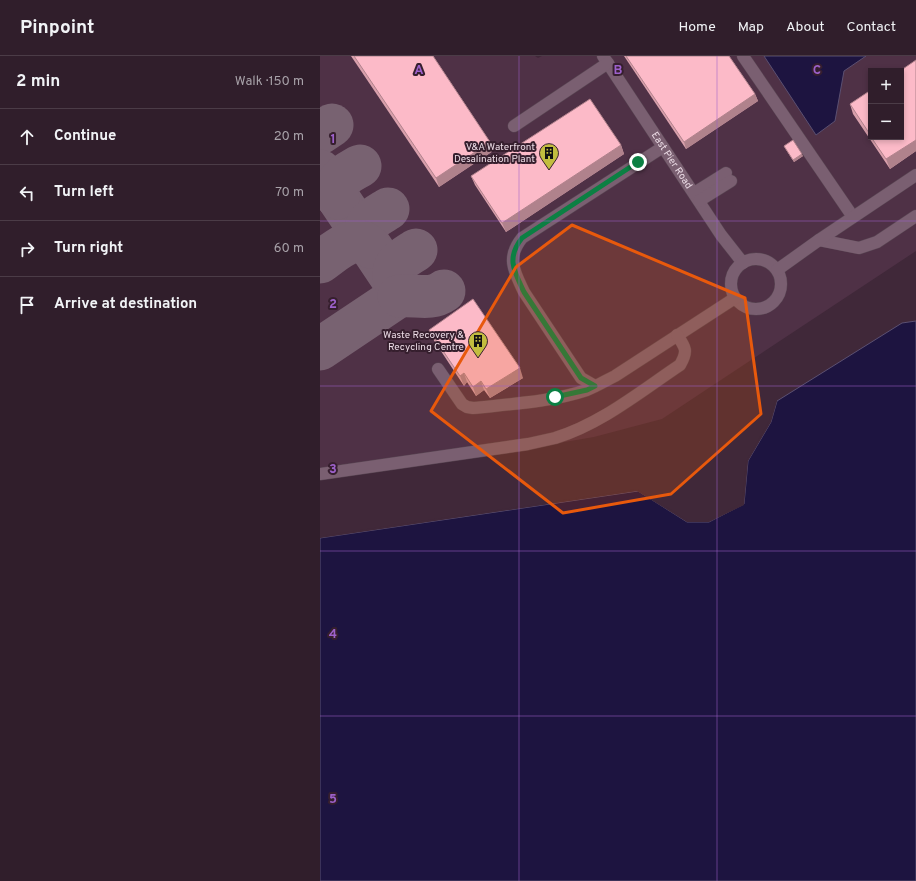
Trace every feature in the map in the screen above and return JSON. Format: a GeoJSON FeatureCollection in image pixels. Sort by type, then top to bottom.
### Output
{"type":"FeatureCollection","features":[{"type":"Feature","properties":{"kind":"street"},"geometry":{"type":"LineString","coordinates":[[743,56],[853,217]]}},
{"type":"Feature","properties":{"kind":"street"},"geometry":{"type":"LineString","coordinates":[[514,126],[606,60]]}},
{"type":"Feature","properties":{"kind":"street","name":"East Pier Road"},"geometry":{"type":"LineString","coordinates":[[606,60],[721,235],[743,263]]}},
{"type":"Feature","properties":{"kind":"street"},"geometry":{"type":"LineString","coordinates":[[595,386],[581,378],[524,292],[515,270],[512,257],[522,238],[663,147]]}},
{"type":"Feature","properties":{"kind":"street"},"geometry":{"type":"LineString","coordinates":[[777,270],[916,175]]}},
{"type":"Feature","properties":{"kind":"street"},"geometry":{"type":"LineString","coordinates":[[696,197],[728,177]]}},
{"type":"Feature","properties":{"kind":"street"},"geometry":{"type":"LineString","coordinates":[[819,240],[860,248],[877,242],[916,216]]}},
{"type":"Feature","properties":{"kind":"street"},"geometry":{"type":"LineString","coordinates":[[758,259],[772,265],[777,270],[781,287],[773,302],[766,307],[753,308],[741,304],[735,298],[731,282],[737,268],[743,263],[758,259]]}},
{"type":"Feature","properties":{"kind":"street"},"geometry":{"type":"LineString","coordinates":[[438,369],[462,404],[473,408],[555,397],[587,390],[614,376],[735,298]]}},
{"type":"Feature","properties":{"kind":"street"},"geometry":{"type":"LineString","coordinates":[[320,474],[528,444],[562,435],[583,427],[609,413],[680,365],[685,356],[685,347],[677,335]]}},
{"type":"Feature","properties":{"kind":"highlighted area"},"geometry":{"type":"Polygon","coordinates":[[[572,225],[745,298],[761,414],[671,494],[563,513],[431,411],[516,267],[572,225]]]}},
{"type":"Feature","properties":{"kind":"shaded area"},"geometry":{"type":"Polygon","coordinates":[[[320,56],[535,56],[538,58],[542,56],[764,56],[816,135],[835,121],[843,71],[866,56],[916,56],[916,251],[662,419],[594,437],[518,450],[320,474],[320,56]]]}},
{"type":"Feature","properties":{"kind":"shaded area"},"geometry":{"type":"Polygon","coordinates":[[[764,56],[866,56],[844,71],[835,121],[816,135],[764,56]]]}},
{"type":"Feature","properties":{"kind":"shaded area"},"geometry":{"type":"Polygon","coordinates":[[[916,321],[916,881],[320,881],[320,538],[638,491],[687,522],[709,522],[744,504],[748,461],[771,422],[777,401],[902,323],[916,321]]]}},
{"type":"Feature","properties":{"kind":"pier"},"geometry":{"type":"Polygon","coordinates":[[[775,400],[777,401],[771,422],[748,461],[744,505],[709,522],[687,522],[637,491],[320,538],[320,536],[637,489],[688,520],[708,520],[742,503],[746,461],[769,421],[775,400]]]}},
{"type":"Feature","properties":{"kind":"building"},"geometry":{"type":"Polygon","coordinates":[[[354,56],[433,56],[490,142],[436,178],[354,56]]]}},
{"type":"Feature","properties":{"kind":"building"},"geometry":{"type":"Polygon","coordinates":[[[626,56],[729,56],[755,94],[684,142],[626,56]]]}},
{"type":"Feature","properties":{"kind":"building"},"geometry":{"type":"Polygon","coordinates":[[[916,60],[916,140],[886,159],[873,140],[904,140],[904,68],[916,60]]]}},
{"type":"Feature","properties":{"kind":"building"},"geometry":{"type":"Polygon","coordinates":[[[868,92],[868,131],[850,104],[868,92]]]}},
{"type":"Feature","properties":{"kind":"building","name":"V&A Waterfront Desalination Plant"},"geometry":{"type":"Polygon","coordinates":[[[590,99],[621,145],[502,223],[471,176],[590,99]]]}},
{"type":"Feature","properties":{"kind":"building"},"geometry":{"type":"Polygon","coordinates":[[[793,140],[802,154],[793,160],[784,146],[793,140]]]}},
{"type":"Feature","properties":{"kind":"building","name":"Waste Recovery & Recycling Centre"},"geometry":{"type":"Polygon","coordinates":[[[473,299],[520,368],[486,389],[481,381],[473,387],[464,373],[460,376],[429,330],[473,299]]]}},
{"type":"Feature","properties":{"kind":"taxiway"},"geometry":{"type":"LineString","coordinates":[[320,133],[332,125]]}},
{"type":"Feature","properties":{"kind":"taxiway"},"geometry":{"type":"LineString","coordinates":[[338,198],[337,186],[339,182],[342,178],[360,166]]}},
{"type":"Feature","properties":{"kind":"taxiway"},"geometry":{"type":"LineString","coordinates":[[320,171],[401,292],[399,296],[320,349]]}},
{"type":"Feature","properties":{"kind":"taxiway"},"geometry":{"type":"LineString","coordinates":[[366,240],[365,234],[367,225],[370,221],[388,209]]}},
{"type":"Feature","properties":{"kind":"taxiway"},"geometry":{"type":"LineString","coordinates":[[320,262],[338,249],[351,243],[364,243],[370,247]]}},
{"type":"Feature","properties":{"kind":"taxiway"},"geometry":{"type":"LineString","coordinates":[[395,280],[394,270],[396,266],[399,262],[416,250]]}},
{"type":"Feature","properties":{"kind":"taxiway"},"geometry":{"type":"LineString","coordinates":[[399,296],[433,296],[444,291]]}},
{"type":"Feature","properties":{"kind":"place","name":"V&A Waterfront Desalination Plant"},"geometry":{"type":"Point","coordinates":[549,170]}},
{"type":"Feature","properties":{"kind":"place","name":"Waste Recovery & Recycling Centre"},"geometry":{"type":"Point","coordinates":[478,358]}},
{"type":"Feature","properties":{"kind":"route"},"geometry":{"type":"LineString","coordinates":[[555,397],[587,390],[595,386],[581,378],[524,292],[517,279],[513,263],[512,257],[514,251],[522,238],[638,162]]}}]}
